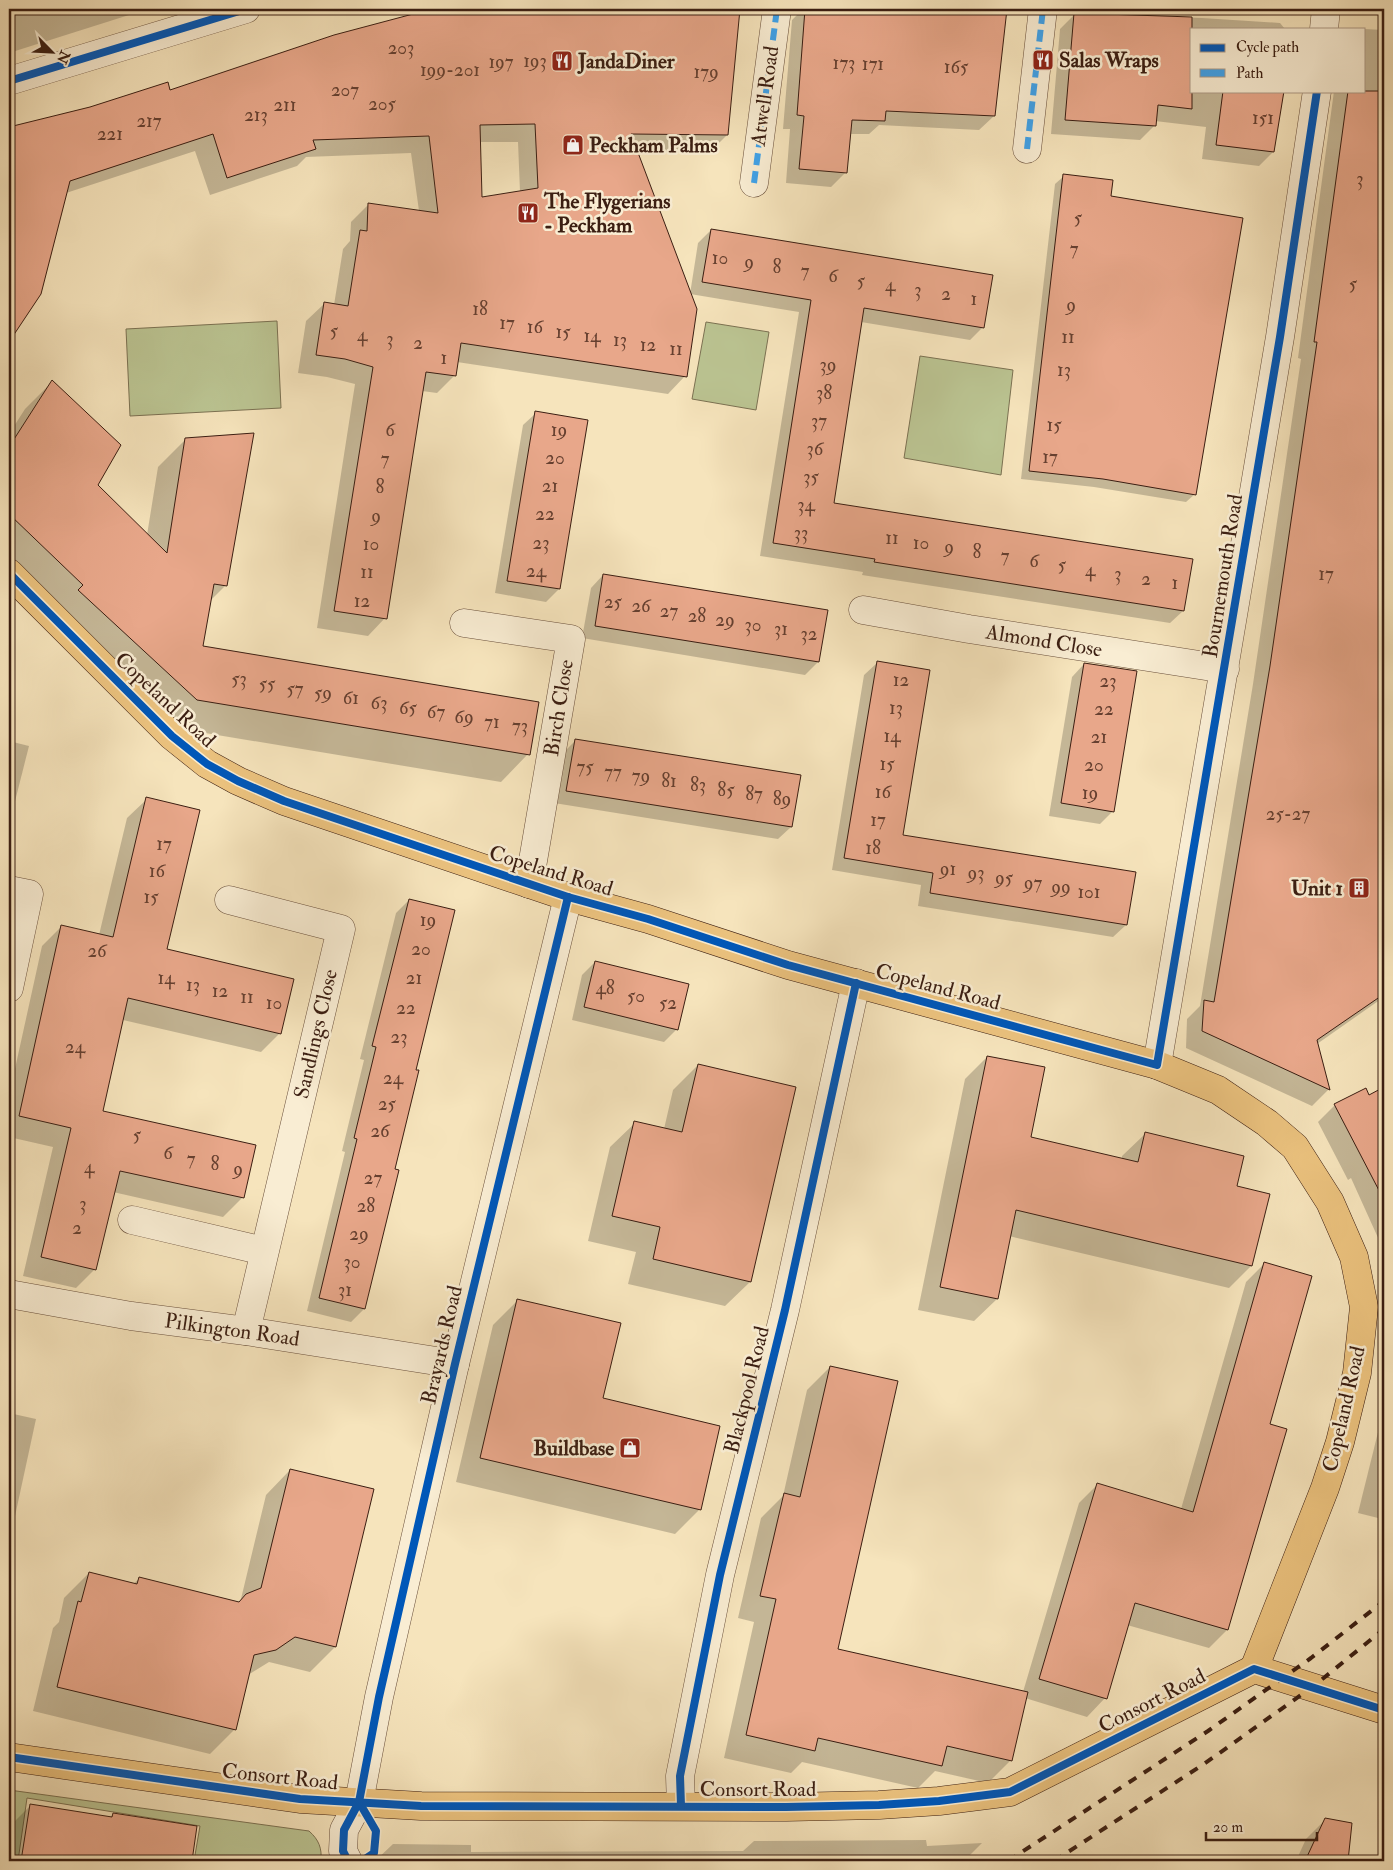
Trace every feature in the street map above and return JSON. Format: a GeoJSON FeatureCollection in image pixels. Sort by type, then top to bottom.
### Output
{"type":"FeatureCollection","features":[{"type":"Feature","properties":{"kind":"main road","name":"Copeland Road"},"geometry":{"type":"LineString","coordinates":[[9,572],[166,730],[207,764],[238,781],[284,801],[529,884],[648,919],[788,965],[1157,1065],[1218,1090],[1267,1123],[1295,1147],[1330,1202],[1354,1257],[1364,1307],[1357,1373],[1340,1442],[1326,1488],[1254,1669]]}},
{"type":"Feature","properties":{"kind":"main road","name":"Consort Road"},"geometry":{"type":"LineString","coordinates":[[9,1757],[300,1799],[431,1806],[786,1807],[879,1805],[972,1798],[1010,1792],[1254,1669]]}},
{"type":"Feature","properties":{"kind":"main road"},"geometry":{"type":"LineString","coordinates":[[1254,1669],[1384,1710]]}},
{"type":"Feature","properties":{"kind":"street"},"geometry":{"type":"LineString","coordinates":[[9,81],[246,9]]}},
{"type":"Feature","properties":{"kind":"street","name":"Atwell Road"},"geometry":{"type":"LineString","coordinates":[[754,183],[777,9]]}},
{"type":"Feature","properties":{"kind":"street"},"geometry":{"type":"LineString","coordinates":[[1027,149],[1043,9]]}},
{"type":"Feature","properties":{"kind":"street"},"geometry":{"type":"LineString","coordinates":[[1324,28],[1326,9]]}},
{"type":"Feature","properties":{"kind":"street","name":"Bournemouth Road"},"geometry":{"type":"LineString","coordinates":[[1157,1065],[1225,669],[1303,189],[1317,92]]}},
{"type":"Feature","properties":{"kind":"street","name":"Almond Close"},"geometry":{"type":"LineString","coordinates":[[863,610],[969,629],[1225,669]]}},
{"type":"Feature","properties":{"kind":"street","name":"Birch Close"},"geometry":{"type":"LineString","coordinates":[[464,624],[570,639],[529,884]]}},
{"type":"Feature","properties":{"kind":"street"},"geometry":{"type":"LineString","coordinates":[[9,988],[19,892]]}},
{"type":"Feature","properties":{"kind":"street","name":"Brayards Road"},"geometry":{"type":"LineString","coordinates":[[348,1861],[343,1851],[344,1830],[359,1802],[379,1697],[455,1364],[568,897]]}},
{"type":"Feature","properties":{"kind":"street","name":"Sandlings Close"},"geometry":{"type":"LineString","coordinates":[[229,900],[341,929],[246,1331]]}},
{"type":"Feature","properties":{"kind":"street","name":"Blackpool Road"},"geometry":{"type":"LineString","coordinates":[[681,1806],[680,1776],[720,1575],[785,1310],[856,983]]}},
{"type":"Feature","properties":{"kind":"street"},"geometry":{"type":"LineString","coordinates":[[132,1220],[264,1251]]}},
{"type":"Feature","properties":{"kind":"street","name":"Pilkington Road"},"geometry":{"type":"LineString","coordinates":[[9,1294],[131,1316],[246,1331],[455,1364]]}},
{"type":"Feature","properties":{"kind":"green space"},"geometry":{"type":"Polygon","coordinates":[[[277,321],[281,408],[130,416],[126,329],[277,321]]]}},
{"type":"Feature","properties":{"kind":"green space"},"geometry":{"type":"Polygon","coordinates":[[[706,322],[769,332],[756,410],[692,399],[706,322]]]}},
{"type":"Feature","properties":{"kind":"green space"},"geometry":{"type":"Polygon","coordinates":[[[920,356],[1013,370],[1001,475],[904,458],[920,356]]]}},
{"type":"Feature","properties":{"kind":"green space"},"geometry":{"type":"Polygon","coordinates":[[[9,1790],[309,1831],[319,1844],[321,1861],[194,1861],[200,1826],[27,1798],[18,1861],[9,1861],[9,1790]]]}},
{"type":"Feature","properties":{"kind":"building"},"geometry":{"type":"Polygon","coordinates":[[[566,9],[672,13],[672,9],[740,9],[728,135],[631,134],[697,309],[687,377],[461,343],[456,376],[426,372],[387,619],[334,611],[373,367],[345,359],[316,355],[324,302],[348,306],[360,230],[367,231],[368,203],[438,213],[429,136],[313,140],[316,149],[227,178],[213,134],[70,181],[41,294],[9,342],[9,127],[90,107],[168,82],[170,90],[334,35],[413,14],[566,9]],[[535,124],[480,125],[482,197],[538,188],[535,124]]]}},
{"type":"Feature","properties":{"kind":"building"},"geometry":{"type":"Polygon","coordinates":[[[805,9],[1007,9],[995,116],[886,111],[885,121],[852,120],[847,173],[799,169],[804,116],[797,115],[805,9]]]}},
{"type":"Feature","properties":{"kind":"building"},"geometry":{"type":"Polygon","coordinates":[[[1074,13],[1192,17],[1192,28],[1190,28],[1190,92],[1192,92],[1192,109],[1158,105],[1156,126],[1065,120],[1074,13]]]}},
{"type":"Feature","properties":{"kind":"building"},"geometry":{"type":"Polygon","coordinates":[[[1384,91],[1384,994],[1317,1040],[1330,1090],[1202,1031],[1204,1000],[1214,1002],[1270,666],[1317,342],[1314,342],[1348,92],[1384,91]]]}},
{"type":"Feature","properties":{"kind":"building"},"geometry":{"type":"Polygon","coordinates":[[[1223,92],[1284,92],[1274,152],[1216,145],[1223,92]]]}},
{"type":"Feature","properties":{"kind":"building"},"geometry":{"type":"Polygon","coordinates":[[[1063,174],[1113,180],[1111,196],[1243,218],[1196,495],[1103,479],[1029,471],[1063,174]]]}},
{"type":"Feature","properties":{"kind":"building"},"geometry":{"type":"Polygon","coordinates":[[[711,229],[993,275],[984,328],[864,308],[834,503],[1193,559],[1184,611],[874,562],[875,559],[773,543],[811,300],[702,282],[711,229]]]}},
{"type":"Feature","properties":{"kind":"building"},"geometry":{"type":"Polygon","coordinates":[[[52,380],[121,445],[98,485],[167,553],[185,438],[254,433],[227,586],[214,584],[203,646],[539,702],[530,755],[197,700],[78,590],[83,585],[9,514],[9,447],[52,380]]]}},
{"type":"Feature","properties":{"kind":"building"},"geometry":{"type":"Polygon","coordinates":[[[535,411],[588,420],[560,589],[507,581],[535,411]]]}},
{"type":"Feature","properties":{"kind":"building"},"geometry":{"type":"Polygon","coordinates":[[[603,574],[828,610],[819,662],[595,626],[603,574]]]}},
{"type":"Feature","properties":{"kind":"building"},"geometry":{"type":"Polygon","coordinates":[[[877,661],[930,670],[903,835],[1136,872],[1127,925],[930,893],[933,873],[844,858],[877,661]]]}},
{"type":"Feature","properties":{"kind":"building"},"geometry":{"type":"Polygon","coordinates":[[[1084,663],[1137,671],[1114,812],[1061,803],[1084,663]]]}},
{"type":"Feature","properties":{"kind":"building"},"geometry":{"type":"Polygon","coordinates":[[[575,739],[801,775],[792,827],[566,791],[575,739]]]}},
{"type":"Feature","properties":{"kind":"building"},"geometry":{"type":"Polygon","coordinates":[[[146,797],[200,810],[167,949],[294,979],[281,1034],[128,998],[103,1111],[256,1145],[244,1198],[120,1171],[96,1270],[41,1257],[71,1128],[19,1116],[61,925],[113,937],[146,797]]]}},
{"type":"Feature","properties":{"kind":"building"},"geometry":{"type":"Polygon","coordinates":[[[409,899],[455,910],[416,1070],[419,1070],[395,1169],[399,1170],[365,1309],[319,1298],[357,1139],[354,1138],[376,1047],[372,1046],[409,899]]]}},
{"type":"Feature","properties":{"kind":"building"},"geometry":{"type":"Polygon","coordinates":[[[595,961],[689,984],[678,1030],[584,1007],[595,961]]]}},
{"type":"Feature","properties":{"kind":"building"},"geometry":{"type":"Polygon","coordinates":[[[987,1056],[1045,1067],[1031,1137],[1138,1162],[1145,1132],[1244,1156],[1237,1186],[1270,1194],[1252,1266],[1016,1210],[998,1299],[940,1287],[987,1056]]]}},
{"type":"Feature","properties":{"kind":"building"},"geometry":{"type":"Polygon","coordinates":[[[698,1064],[796,1087],[751,1282],[653,1259],[660,1227],[612,1216],[634,1121],[682,1132],[698,1064]]]}},
{"type":"Feature","properties":{"kind":"building"},"geometry":{"type":"Polygon","coordinates":[[[1384,1087],[1384,1200],[1334,1104],[1366,1088],[1369,1095],[1384,1087]]]}},
{"type":"Feature","properties":{"kind":"building"},"geometry":{"type":"Polygon","coordinates":[[[1264,1262],[1312,1276],[1270,1424],[1287,1429],[1228,1630],[1135,1603],[1107,1699],[1039,1679],[1097,1483],[1193,1512],[1264,1262]]]}},
{"type":"Feature","properties":{"kind":"building"},"geometry":{"type":"Polygon","coordinates":[[[517,1299],[621,1323],[603,1398],[720,1426],[701,1510],[480,1458],[517,1299]]]}},
{"type":"Feature","properties":{"kind":"building"},"geometry":{"type":"Polygon","coordinates":[[[830,1366],[898,1381],[838,1649],[1028,1692],[1012,1761],[947,1746],[942,1766],[818,1738],[815,1751],[746,1735],[776,1599],[760,1596],[784,1493],[800,1497],[830,1366]]]}},
{"type":"Feature","properties":{"kind":"building"},"geometry":{"type":"Polygon","coordinates":[[[290,1469],[374,1489],[336,1647],[295,1637],[276,1650],[254,1655],[236,1730],[57,1687],[78,1601],[81,1602],[89,1572],[137,1584],[139,1577],[239,1602],[246,1594],[261,1588],[290,1469]]]}},
{"type":"Feature","properties":{"kind":"building"},"geometry":{"type":"Polygon","coordinates":[[[30,1804],[112,1817],[113,1813],[197,1826],[192,1861],[21,1861],[30,1804]]]}},
{"type":"Feature","properties":{"kind":"building"},"geometry":{"type":"Polygon","coordinates":[[[1325,1818],[1352,1823],[1348,1861],[1305,1861],[1325,1818]]]}},
{"type":"Feature","properties":{"kind":"railway"},"geometry":{"type":"LineString","coordinates":[[1008,1861],[1208,1731],[1311,1658],[1384,1601]]}},
{"type":"Feature","properties":{"kind":"railway"},"geometry":{"type":"LineString","coordinates":[[1054,1861],[1204,1764],[1315,1685],[1384,1629]]}},
{"type":"Feature","properties":{"kind":"marked path"},"geometry":{"type":"LineString","coordinates":[[754,183],[777,9]]}},
{"type":"Feature","properties":{"kind":"marked path"},"geometry":{"type":"LineString","coordinates":[[1027,149],[1043,9]]}},
{"type":"Feature","properties":{"kind":"cycle path"},"geometry":{"type":"LineString","coordinates":[[9,81],[246,9]]}},
{"type":"Feature","properties":{"kind":"cycle path"},"geometry":{"type":"LineString","coordinates":[[9,573],[172,736],[207,764],[238,781],[284,801],[568,897],[648,919],[788,965],[1157,1065],[1280,337],[1317,92]]}},
{"type":"Feature","properties":{"kind":"cycle path"},"geometry":{"type":"LineString","coordinates":[[348,1861],[343,1851],[344,1830],[359,1802],[379,1697],[455,1364],[568,897]]}},
{"type":"Feature","properties":{"kind":"cycle path"},"geometry":{"type":"LineString","coordinates":[[681,1806],[680,1776],[720,1575],[785,1310],[856,983]]}},
{"type":"Feature","properties":{"kind":"cycle path"},"geometry":{"type":"LineString","coordinates":[[9,1757],[300,1799],[421,1806],[786,1807],[879,1805],[939,1801],[1010,1792],[1254,1669],[1384,1710]]}},
{"type":"Feature","properties":{"kind":"cycle path"},"geometry":{"type":"LineString","coordinates":[[359,1802],[376,1831],[374,1853],[362,1861]]}},
{"type":"Feature","properties":{"kind":"place","name":"Salas Wraps"},"geometry":{"type":"Point","coordinates":[1043,60]}},
{"type":"Feature","properties":{"kind":"place","name":"JandaDiner"},"geometry":{"type":"Point","coordinates":[562,61]}},
{"type":"Feature","properties":{"kind":"place","name":"Peckham Palms"},"geometry":{"type":"Point","coordinates":[573,145]}},
{"type":"Feature","properties":{"kind":"place","name":"The Flygerians - Peckham"},"geometry":{"type":"Point","coordinates":[528,213]}},
{"type":"Feature","properties":{"kind":"place","name":"Unit 1"},"geometry":{"type":"Point","coordinates":[1359,888]}},
{"type":"Feature","properties":{"kind":"place","name":"Buildbase"},"geometry":{"type":"Point","coordinates":[630,1448]}}]}
